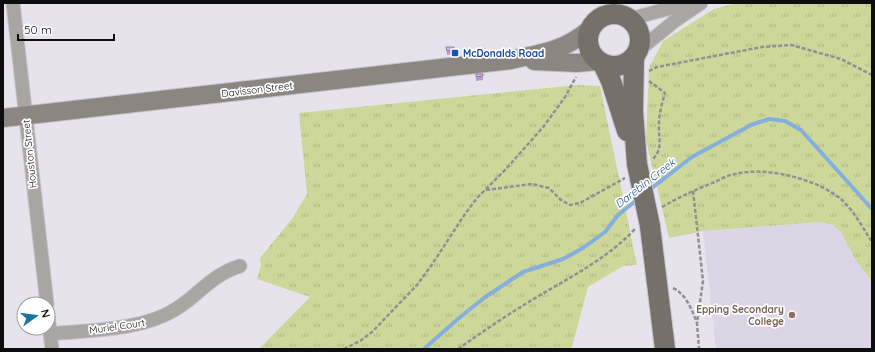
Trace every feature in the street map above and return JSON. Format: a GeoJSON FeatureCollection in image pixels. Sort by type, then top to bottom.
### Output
{"type":"FeatureCollection","features":[{"type":"Feature","properties":{"kind":"main road"},"geometry":{"type":"LineString","coordinates":[[592,27],[593,3]]}},
{"type":"Feature","properties":{"kind":"main road"},"geometry":{"type":"LineString","coordinates":[[623,12],[636,25],[640,33],[641,42],[636,54],[628,63],[620,66],[612,66],[601,62],[592,54],[589,46],[588,37],[592,27],[599,19],[606,15],[623,12]]}},
{"type":"Feature","properties":{"kind":"main road"},"geometry":{"type":"LineString","coordinates":[[636,54],[633,111],[638,167]]}},
{"type":"Feature","properties":{"kind":"main road"},"geometry":{"type":"LineString","coordinates":[[601,62],[619,105],[638,167],[650,226],[666,349]]}},
{"type":"Feature","properties":{"kind":"street","name":"Houston Street"},"geometry":{"type":"LineString","coordinates":[[13,3],[46,296]]}},
{"type":"Feature","properties":{"kind":"street"},"geometry":{"type":"LineString","coordinates":[[623,12],[689,3]]}},
{"type":"Feature","properties":{"kind":"street"},"geometry":{"type":"LineString","coordinates":[[636,54],[676,20],[701,3]]}},
{"type":"Feature","properties":{"kind":"street","name":"Davisson Street"},"geometry":{"type":"LineString","coordinates":[[3,118],[511,60],[556,50],[575,41],[592,27]]}},
{"type":"Feature","properties":{"kind":"street","name":"Davisson Street"},"geometry":{"type":"LineString","coordinates":[[511,60],[577,63],[601,62]]}},
{"type":"Feature","properties":{"kind":"street","name":"Muriel Court"},"geometry":{"type":"LineString","coordinates":[[56,333],[125,327],[160,318],[176,309],[214,278],[227,270],[240,266]]}},
{"type":"Feature","properties":{"kind":"street"},"geometry":{"type":"LineString","coordinates":[[50,336],[52,349]]}},
{"type":"Feature","properties":{"kind":"path"},"geometry":{"type":"LineString","coordinates":[[649,72],[657,67],[754,48],[790,45],[841,59],[872,75]]}},
{"type":"Feature","properties":{"kind":"path"},"geometry":{"type":"LineString","coordinates":[[344,349],[360,341],[372,332],[417,285],[465,214],[485,190],[522,152],[544,126],[565,97],[574,83],[578,73],[577,63]]}},
{"type":"Feature","properties":{"kind":"path"},"geometry":{"type":"LineString","coordinates":[[485,190],[532,184],[550,188],[561,200],[570,205],[580,203],[658,154],[660,145],[659,124],[662,101],[666,93],[648,79]]}},
{"type":"Feature","properties":{"kind":"path"},"geometry":{"type":"LineString","coordinates":[[693,191],[703,281],[697,323],[699,349]]}},
{"type":"Feature","properties":{"kind":"path"},"geometry":{"type":"LineString","coordinates":[[671,288],[675,289],[686,300],[697,323]]}},
{"type":"Feature","properties":{"kind":"shaded area","name":"Epping Secondary College"},"geometry":{"type":"Polygon","coordinates":[[[821,222],[833,225],[841,232],[872,281],[872,349],[716,349],[703,231],[821,222]]]}},
{"type":"Feature","properties":{"kind":"green space"},"geometry":{"type":"Polygon","coordinates":[[[737,3],[872,3],[872,281],[857,262],[841,232],[833,225],[821,222],[703,231],[669,238],[646,140],[649,68],[663,41],[714,9],[737,3]]]}},
{"type":"Feature","properties":{"kind":"green space"},"geometry":{"type":"Polygon","coordinates":[[[577,85],[600,86],[637,265],[623,266],[588,287],[572,347],[569,349],[259,349],[310,297],[257,279],[261,265],[260,258],[292,219],[307,194],[299,113],[577,85]]]}},
{"type":"Feature","properties":{"kind":"building"},"geometry":{"type":"Polygon","coordinates":[[[446,47],[454,47],[454,50],[447,51],[446,47]]]}},
{"type":"Feature","properties":{"kind":"building"},"geometry":{"type":"Polygon","coordinates":[[[476,74],[483,74],[483,76],[476,77],[476,74]]]}},
{"type":"Feature","properties":{"kind":"waterway","name":"Darebin Creek"},"geometry":{"type":"LineString","coordinates":[[648,191],[692,157],[751,125],[769,119],[785,121],[801,130],[872,209]]}},
{"type":"Feature","properties":{"kind":"waterway","name":"Darebin Creek"},"geometry":{"type":"LineString","coordinates":[[424,349],[484,298],[523,272],[563,259],[583,248],[605,232],[618,215],[638,199]]}},
{"type":"Feature","properties":{"kind":"place","name":"McDonalds Road"},"geometry":{"type":"Point","coordinates":[455,53]}},
{"type":"Feature","properties":{"kind":"place","name":"Epping Secondary College"},"geometry":{"type":"Point","coordinates":[792,315]}}]}
